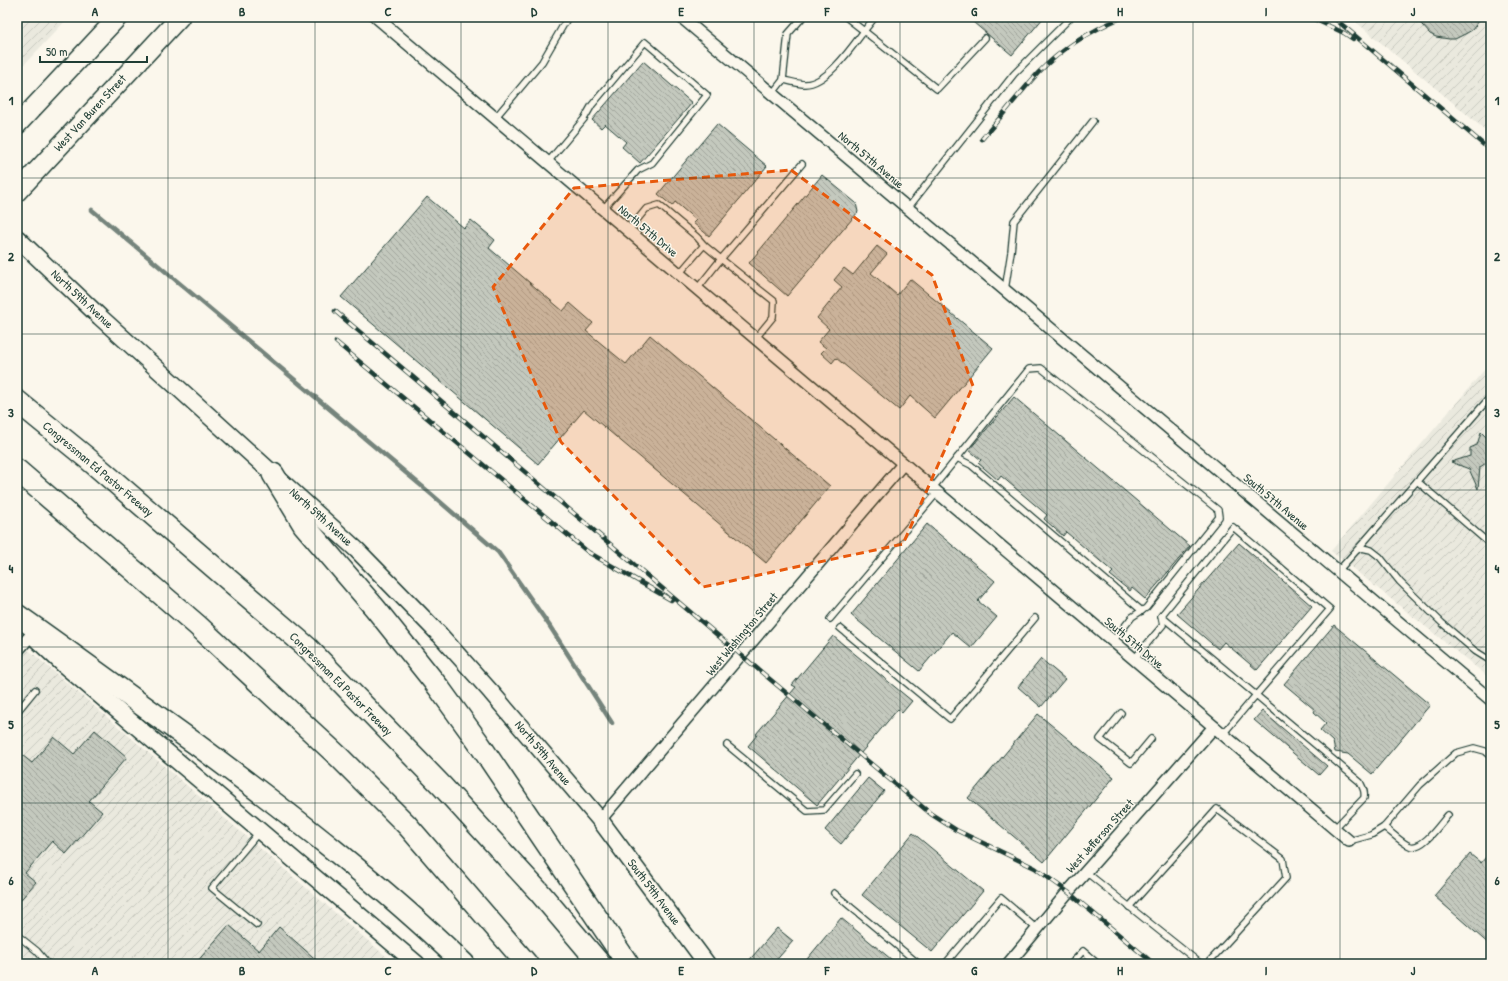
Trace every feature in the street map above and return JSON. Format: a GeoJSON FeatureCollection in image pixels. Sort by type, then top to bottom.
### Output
{"type":"FeatureCollection","features":[{"type":"Feature","properties":{"kind":"highway","name":"Congressman Ed Pastor Freeway"},"geometry":{"type":"LineString","coordinates":[[17,401],[87,458],[308,648],[464,810],[540,893],[600,964]]}},
{"type":"Feature","properties":{"kind":"highway"},"geometry":{"type":"LineString","coordinates":[[17,470],[197,625],[339,757],[407,826],[527,964]]}},
{"type":"Feature","properties":{"kind":"highway"},"geometry":{"type":"LineString","coordinates":[[273,474],[304,525],[375,608],[439,688],[478,742],[628,964]]}},
{"type":"Feature","properties":{"kind":"highway"},"geometry":{"type":"LineString","coordinates":[[17,615],[78,657],[266,796],[374,883],[431,932],[464,964]]}},
{"type":"Feature","properties":{"kind":"main road"},"geometry":{"type":"LineString","coordinates":[[17,125],[118,17]]}},
{"type":"Feature","properties":{"kind":"main road","name":"West Van Buren Street"},"geometry":{"type":"LineString","coordinates":[[17,192],[180,17]]}},
{"type":"Feature","properties":{"kind":"main road","name":"North 59th Avenue"},"geometry":{"type":"LineString","coordinates":[[17,238],[100,317],[357,550],[440,635],[512,715],[600,820]]}},
{"type":"Feature","properties":{"kind":"main road"},"geometry":{"type":"LineString","coordinates":[[17,622],[32,634],[64,665],[417,964]]}},
{"type":"Feature","properties":{"kind":"main road","name":"South 59th Avenue"},"geometry":{"type":"LineString","coordinates":[[600,820],[707,964]]}},
{"type":"Feature","properties":{"kind":"street","name":"North 57th Drive"},"geometry":{"type":"LineString","coordinates":[[376,17],[903,464]]}},
{"type":"Feature","properties":{"kind":"street","name":"North 57th Avenue"},"geometry":{"type":"LineString","coordinates":[[681,17],[1044,323]]}},
{"type":"Feature","properties":{"kind":"street","name":"South 57th Avenue"},"geometry":{"type":"LineString","coordinates":[[1044,323],[1491,700]]}},
{"type":"Feature","properties":{"kind":"street","name":"South 57th Drive"},"geometry":{"type":"LineString","coordinates":[[903,464],[1349,841]]}},
{"type":"Feature","properties":{"kind":"street","name":"West Washington Street"},"geometry":{"type":"LineString","coordinates":[[600,820],[903,464]]}},
{"type":"Feature","properties":{"kind":"street"},"geometry":{"type":"LineString","coordinates":[[17,651],[32,634]]}},
{"type":"Feature","properties":{"kind":"street","name":"West Jefferson Street"},"geometry":{"type":"LineString","coordinates":[[1008,964],[1086,872],[1218,731]]}},
{"type":"Feature","properties":{"kind":"lane"},"geometry":{"type":"LineString","coordinates":[[495,118],[542,62],[568,17]]}},
{"type":"Feature","properties":{"kind":"lane"},"geometry":{"type":"LineString","coordinates":[[772,94],[783,80],[788,34],[803,17]]}},
{"type":"Feature","properties":{"kind":"lane"},"geometry":{"type":"LineString","coordinates":[[846,17],[937,89],[985,38]]}},
{"type":"Feature","properties":{"kind":"lane"},"geometry":{"type":"LineString","coordinates":[[783,80],[806,84],[825,77],[844,57],[875,17]]}},
{"type":"Feature","properties":{"kind":"lane"},"geometry":{"type":"LineString","coordinates":[[908,208],[1014,74],[1071,17]]}},
{"type":"Feature","properties":{"kind":"lane"},"geometry":{"type":"LineString","coordinates":[[548,162],[584,119],[592,105],[645,42],[707,95],[652,163],[638,170],[603,210]]}},
{"type":"Feature","properties":{"kind":"lane"},"geometry":{"type":"LineString","coordinates":[[1005,290],[1014,220],[1093,121]]}},
{"type":"Feature","properties":{"kind":"lane"},"geometry":{"type":"LineString","coordinates":[[697,289],[802,164]]}},
{"type":"Feature","properties":{"kind":"lane"},"geometry":{"type":"LineString","coordinates":[[628,231],[646,209],[659,205],[697,237],[704,245],[774,301],[773,317],[755,339]]}},
{"type":"Feature","properties":{"kind":"lane"},"geometry":{"type":"LineString","coordinates":[[679,274],[704,245]]}},
{"type":"Feature","properties":{"kind":"lane"},"geometry":{"type":"LineString","coordinates":[[830,619],[934,491],[957,458],[1029,369],[1042,368],[1218,510],[1220,517],[1146,608],[1132,617],[1113,642]]}},
{"type":"Feature","properties":{"kind":"lane"},"geometry":{"type":"LineString","coordinates":[[1338,570],[1491,396]]}},
{"type":"Feature","properties":{"kind":"lane"},"geometry":{"type":"LineString","coordinates":[[957,458],[971,466],[1142,611]]}},
{"type":"Feature","properties":{"kind":"lane"},"geometry":{"type":"LineString","coordinates":[[1417,481],[1491,545]]}},
{"type":"Feature","properties":{"kind":"lane"},"geometry":{"type":"LineString","coordinates":[[1161,616],[1233,527],[1330,609],[1256,695],[1218,731]]}},
{"type":"Feature","properties":{"kind":"lane"},"geometry":{"type":"LineString","coordinates":[[1356,550],[1362,548],[1371,550],[1380,557],[1400,582],[1442,623],[1475,651],[1491,660]]}},
{"type":"Feature","properties":{"kind":"lane"},"geometry":{"type":"LineString","coordinates":[[1134,659],[1163,625],[1161,616]]}},
{"type":"Feature","properties":{"kind":"lane"},"geometry":{"type":"LineString","coordinates":[[1161,616],[1360,782],[1365,793],[1364,798],[1334,829]]}},
{"type":"Feature","properties":{"kind":"lane"},"geometry":{"type":"LineString","coordinates":[[840,628],[950,719],[1035,618]]}},
{"type":"Feature","properties":{"kind":"lane"},"geometry":{"type":"LineString","coordinates":[[17,712],[35,690]]}},
{"type":"Feature","properties":{"kind":"lane"},"geometry":{"type":"LineString","coordinates":[[1121,713],[1100,739],[1131,763],[1151,739]]}},
{"type":"Feature","properties":{"kind":"lane"},"geometry":{"type":"LineString","coordinates":[[727,745],[807,811],[824,810],[855,774]]}},
{"type":"Feature","properties":{"kind":"lane"},"geometry":{"type":"LineString","coordinates":[[1349,841],[1371,835],[1384,827],[1420,785],[1456,753],[1474,748],[1485,751],[1491,756]]}},
{"type":"Feature","properties":{"kind":"lane"},"geometry":{"type":"LineString","coordinates":[[1129,907],[1217,809],[1283,858],[1286,878],[1207,964]]}},
{"type":"Feature","properties":{"kind":"lane"},"geometry":{"type":"LineString","coordinates":[[1384,827],[1409,846],[1415,847],[1422,845],[1448,815]]}},
{"type":"Feature","properties":{"kind":"lane"},"geometry":{"type":"LineString","coordinates":[[257,925],[212,888],[260,830]]}},
{"type":"Feature","properties":{"kind":"lane"},"geometry":{"type":"LineString","coordinates":[[1086,872],[1201,964]]}},
{"type":"Feature","properties":{"kind":"lane"},"geometry":{"type":"LineString","coordinates":[[834,893],[920,964]]}},
{"type":"Feature","properties":{"kind":"lane"},"geometry":{"type":"LineString","coordinates":[[944,964],[1001,898],[1037,928]]}},
{"type":"Feature","properties":{"kind":"lane"},"geometry":{"type":"LineString","coordinates":[[17,935],[37,951],[48,964]]}},
{"type":"Feature","properties":{"kind":"lane"},"geometry":{"type":"LineString","coordinates":[[1071,964],[1082,951],[1098,964]]}},
{"type":"Feature","properties":{"kind":"highlighted area"},"geometry":{"type":"Polygon","coordinates":[[[791,170],[932,275],[973,386],[903,544],[703,587],[561,442],[493,287],[574,188],[791,170]]]}},
{"type":"Feature","properties":{"kind":"shaded area"},"geometry":{"type":"Polygon","coordinates":[[[17,17],[69,17],[17,72],[17,17]]]}},
{"type":"Feature","properties":{"kind":"shaded area"},"geometry":{"type":"Polygon","coordinates":[[[1350,17],[1491,17],[1491,135],[1452,102],[1350,17]]]}},
{"type":"Feature","properties":{"kind":"shaded area"},"geometry":{"type":"Polygon","coordinates":[[[1491,362],[1491,679],[1331,551],[1491,362]]]}},
{"type":"Feature","properties":{"kind":"shaded area"},"geometry":{"type":"Polygon","coordinates":[[[17,640],[395,964],[17,964],[17,640]]]}},
{"type":"Feature","properties":{"kind":"building"},"geometry":{"type":"Polygon","coordinates":[[[967,17],[1044,17],[1012,55],[967,17]]]}},
{"type":"Feature","properties":{"kind":"building"},"geometry":{"type":"Polygon","coordinates":[[[1415,17],[1482,17],[1472,30],[1455,39],[1449,39],[1436,37],[1430,34],[1415,17]]]}},
{"type":"Feature","properties":{"kind":"building"},"geometry":{"type":"Polygon","coordinates":[[[643,61],[692,103],[640,163],[622,147],[626,142],[605,124],[601,128],[592,120],[643,61]]]}},
{"type":"Feature","properties":{"kind":"building"},"geometry":{"type":"Polygon","coordinates":[[[717,124],[767,166],[709,236],[693,223],[696,220],[675,202],[672,206],[658,194],[717,124]]]}},
{"type":"Feature","properties":{"kind":"building"},"geometry":{"type":"Polygon","coordinates":[[[822,175],[856,203],[858,212],[787,296],[749,263],[822,175]]]}},
{"type":"Feature","properties":{"kind":"building"},"geometry":{"type":"Polygon","coordinates":[[[427,197],[464,228],[471,220],[495,240],[489,248],[563,311],[570,303],[593,323],[586,331],[626,364],[650,335],[830,486],[766,563],[584,410],[538,464],[341,297],[427,197]]]}},
{"type":"Feature","properties":{"kind":"building"},"geometry":{"type":"Polygon","coordinates":[[[877,246],[887,254],[871,273],[897,295],[910,279],[993,348],[935,418],[910,396],[899,410],[836,358],[832,363],[821,353],[826,348],[818,342],[829,329],[817,318],[842,287],[834,280],[844,268],[853,275],[877,246]]]}},
{"type":"Feature","properties":{"kind":"building"},"geometry":{"type":"Polygon","coordinates":[[[1014,397],[1190,546],[1145,599],[1132,588],[1130,591],[1110,575],[1113,572],[1066,532],[1063,536],[1044,519],[1047,515],[1001,476],[998,480],[978,463],[981,460],[969,450],[1014,397]]]}},
{"type":"Feature","properties":{"kind":"building"},"geometry":{"type":"Polygon","coordinates":[[[1481,432],[1491,442],[1491,460],[1480,467],[1478,489],[1469,469],[1451,462],[1470,456],[1470,448],[1477,445],[1481,432]]]}},
{"type":"Feature","properties":{"kind":"building"},"geometry":{"type":"Polygon","coordinates":[[[927,524],[995,581],[978,601],[997,617],[971,648],[952,632],[919,671],[851,615],[927,524]]]}},
{"type":"Feature","properties":{"kind":"building"},"geometry":{"type":"Polygon","coordinates":[[[1239,543],[1312,606],[1257,670],[1224,642],[1218,649],[1177,614],[1239,543]]]}},
{"type":"Feature","properties":{"kind":"building"},"geometry":{"type":"Polygon","coordinates":[[[1334,625],[1430,705],[1372,774],[1348,754],[1335,752],[1333,742],[1320,730],[1326,723],[1314,712],[1315,710],[1284,684],[1334,625]]]}},
{"type":"Feature","properties":{"kind":"building"},"geometry":{"type":"Polygon","coordinates":[[[833,636],[912,701],[902,713],[898,709],[817,805],[748,746],[757,735],[756,734],[796,687],[792,685],[833,636]]]}},
{"type":"Feature","properties":{"kind":"building"},"geometry":{"type":"Polygon","coordinates":[[[1041,659],[1065,679],[1041,707],[1018,687],[1041,659]]]}},
{"type":"Feature","properties":{"kind":"building"},"geometry":{"type":"Polygon","coordinates":[[[1262,711],[1327,766],[1319,775],[1254,720],[1262,711]]]}},
{"type":"Feature","properties":{"kind":"building"},"geometry":{"type":"Polygon","coordinates":[[[1038,714],[1114,777],[1044,862],[968,798],[1038,714]]]}},
{"type":"Feature","properties":{"kind":"building"},"geometry":{"type":"Polygon","coordinates":[[[95,730],[127,757],[89,801],[102,812],[66,854],[52,841],[25,873],[36,882],[17,904],[17,751],[32,763],[54,737],[74,754],[95,730]]]}},
{"type":"Feature","properties":{"kind":"building"},"geometry":{"type":"Polygon","coordinates":[[[868,778],[884,791],[841,844],[825,830],[868,778]]]}},
{"type":"Feature","properties":{"kind":"building"},"geometry":{"type":"Polygon","coordinates":[[[913,833],[983,891],[932,952],[862,895],[913,833]]]}},
{"type":"Feature","properties":{"kind":"building"},"geometry":{"type":"Polygon","coordinates":[[[1491,851],[1491,946],[1434,896],[1470,854],[1481,863],[1491,851]]]}},
{"type":"Feature","properties":{"kind":"building"},"geometry":{"type":"Polygon","coordinates":[[[841,918],[897,964],[803,964],[841,918]]]}},
{"type":"Feature","properties":{"kind":"building"},"geometry":{"type":"Polygon","coordinates":[[[229,925],[259,951],[279,927],[321,964],[195,964],[229,925]]]}},
{"type":"Feature","properties":{"kind":"building"},"geometry":{"type":"Polygon","coordinates":[[[777,928],[793,941],[773,964],[746,964],[777,928]]]}},
{"type":"Feature","properties":{"kind":"waterway"},"geometry":{"type":"LineString","coordinates":[[92,210],[430,493],[498,552],[549,625],[612,723]]}},
{"type":"Feature","properties":{"kind":"railway"},"geometry":{"type":"LineString","coordinates":[[982,139],[1047,64],[1078,41],[1123,17]]}},
{"type":"Feature","properties":{"kind":"railway"},"geometry":{"type":"LineString","coordinates":[[1310,17],[1344,33],[1353,39]]}},
{"type":"Feature","properties":{"kind":"railway"},"geometry":{"type":"LineString","coordinates":[[1333,17],[1491,151]]}},
{"type":"Feature","properties":{"kind":"railway"},"geometry":{"type":"LineString","coordinates":[[335,311],[931,814],[956,830],[1035,868],[1068,892],[1154,964]]}},
{"type":"Feature","properties":{"kind":"railway"},"geometry":{"type":"LineString","coordinates":[[336,342],[588,552],[671,600]]}}]}
